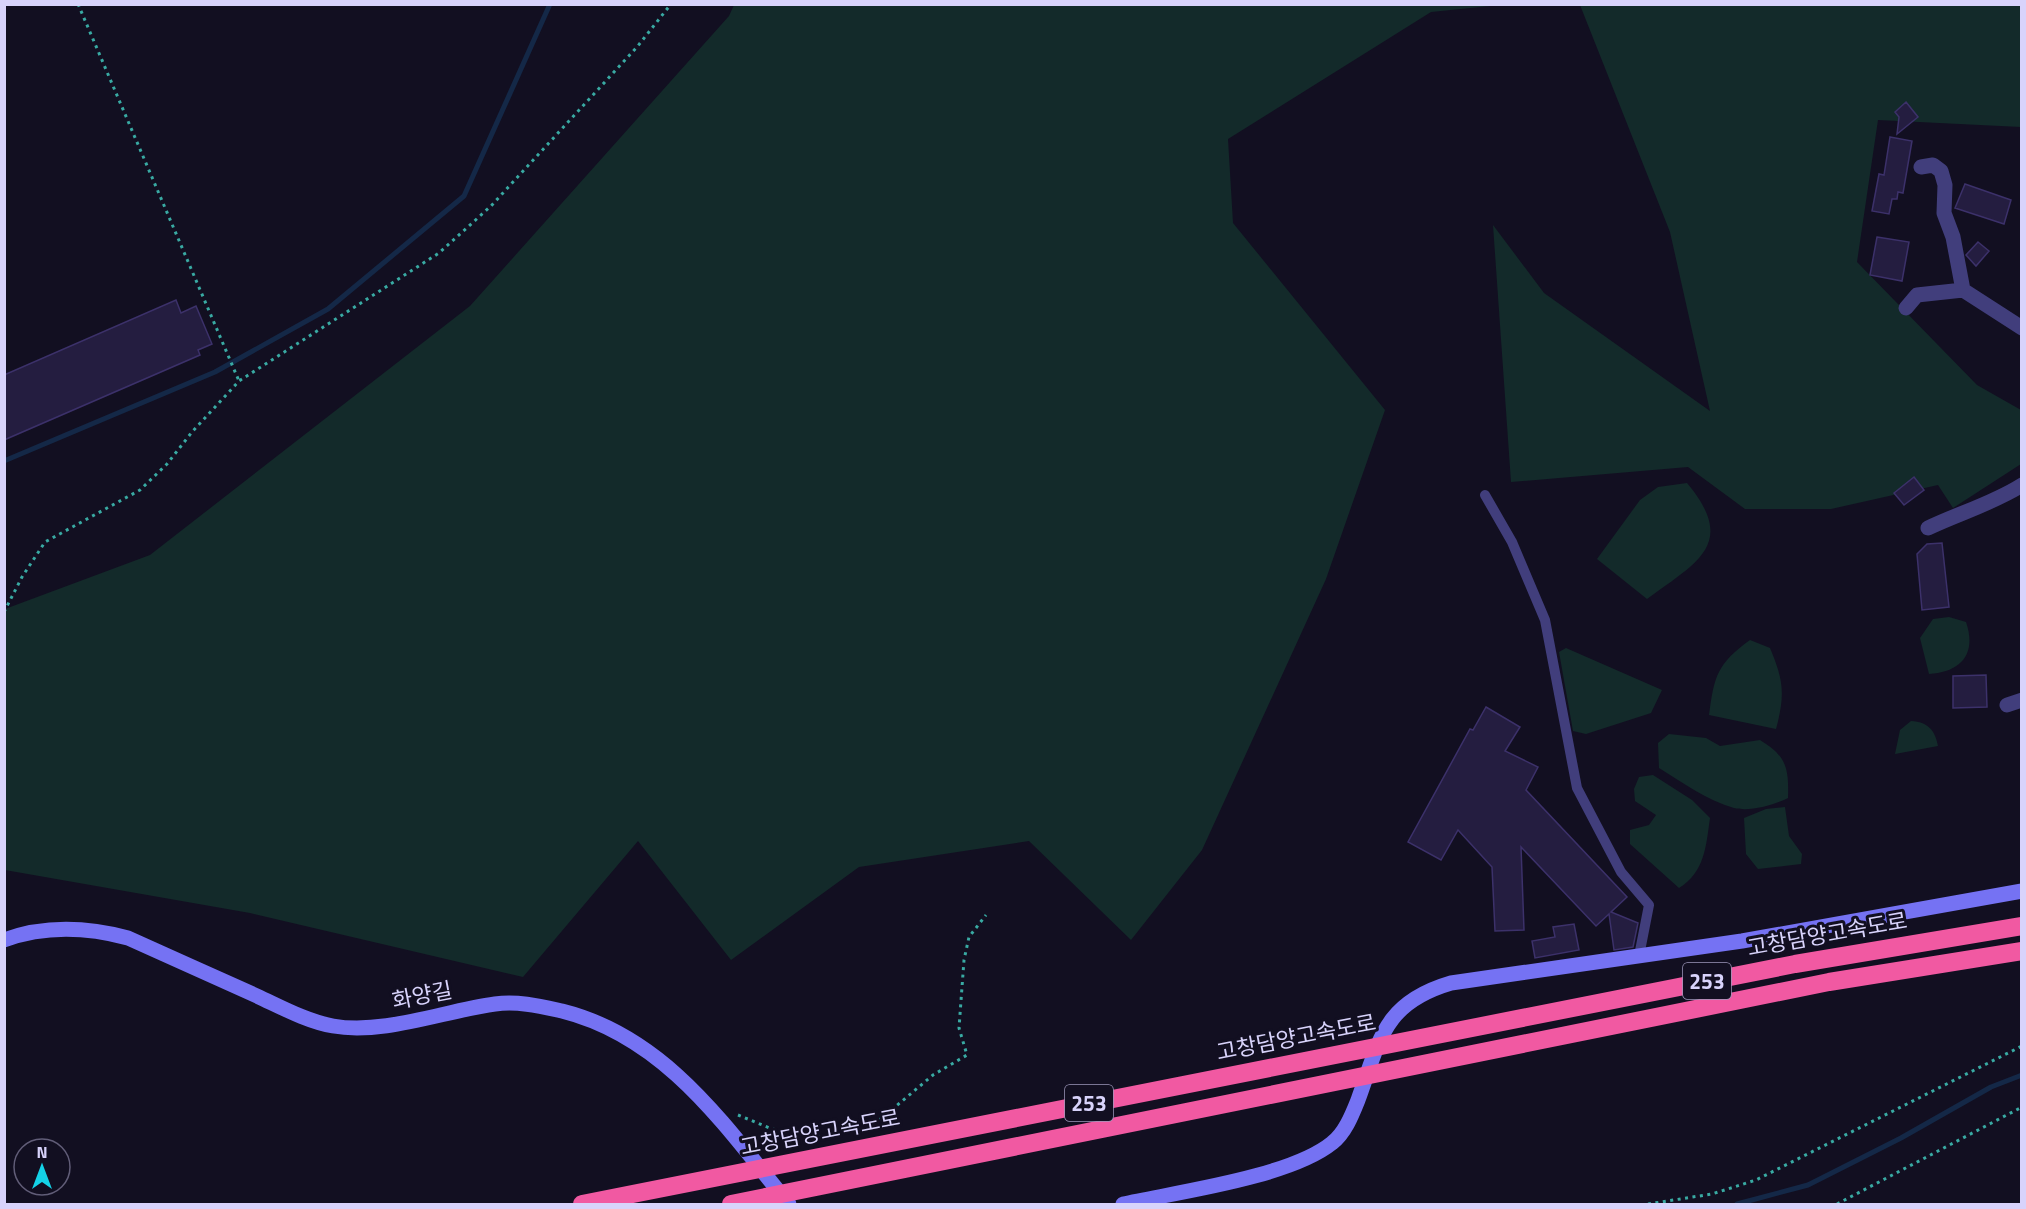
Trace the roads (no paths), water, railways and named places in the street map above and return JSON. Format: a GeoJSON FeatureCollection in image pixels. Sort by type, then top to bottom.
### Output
{"type":"FeatureCollection","features":[{"type":"Feature","properties":{"kind":"highway","name":"고창담양고속도로"},"geometry":{"type":"LineString","coordinates":[[582,1204],[702,1180],[833,1145],[1344,1052],[1795,964],[2022,926]]}},
{"type":"Feature","properties":{"kind":"highway","name":"253"},"geometry":{"type":"LineString","coordinates":[[731,1204],[1829,982],[2022,951]]}},
{"type":"Feature","properties":{"kind":"street"},"geometry":{"type":"LineString","coordinates":[[1921,167],[1934,165],[1941,171],[1945,185],[1944,213],[1953,237],[1963,290]]}},
{"type":"Feature","properties":{"kind":"street"},"geometry":{"type":"LineString","coordinates":[[1906,308],[1917,296],[1963,290],[2022,328]]}},
{"type":"Feature","properties":{"kind":"street"},"geometry":{"type":"LineString","coordinates":[[1928,528],[1958,514],[1984,506],[2022,485]]}},
{"type":"Feature","properties":{"kind":"street"},"geometry":{"type":"LineString","coordinates":[[1123,1204],[1266,1173],[1315,1155],[1334,1142],[1353,1113],[1383,1030],[1393,1016],[1412,998],[1426,990],[1451,983],[1742,941],[2022,891]]}},
{"type":"Feature","properties":{"kind":"street","name":"화양길"},"geometry":{"type":"LineString","coordinates":[[4,940],[22,934],[48,930],[76,929],[128,938],[307,1018],[333,1026],[375,1026],[495,1004],[523,1004],[550,1008],[592,1021],[630,1038],[678,1074],[710,1108],[789,1204]]}},
{"type":"Feature","properties":{"kind":"lane"},"geometry":{"type":"LineString","coordinates":[[1485,495],[1512,542],[1545,620],[1577,788],[1621,872],[1649,905],[1639,956]]}},
{"type":"Feature","properties":{"kind":"waterway"},"geometry":{"type":"LineString","coordinates":[[4,461],[215,372],[328,309],[464,196],[550,4]]}},
{"type":"Feature","properties":{"kind":"waterway"},"geometry":{"type":"LineString","coordinates":[[1737,1204],[1808,1185],[1901,1138],[1991,1087],[2022,1075]]}}]}
